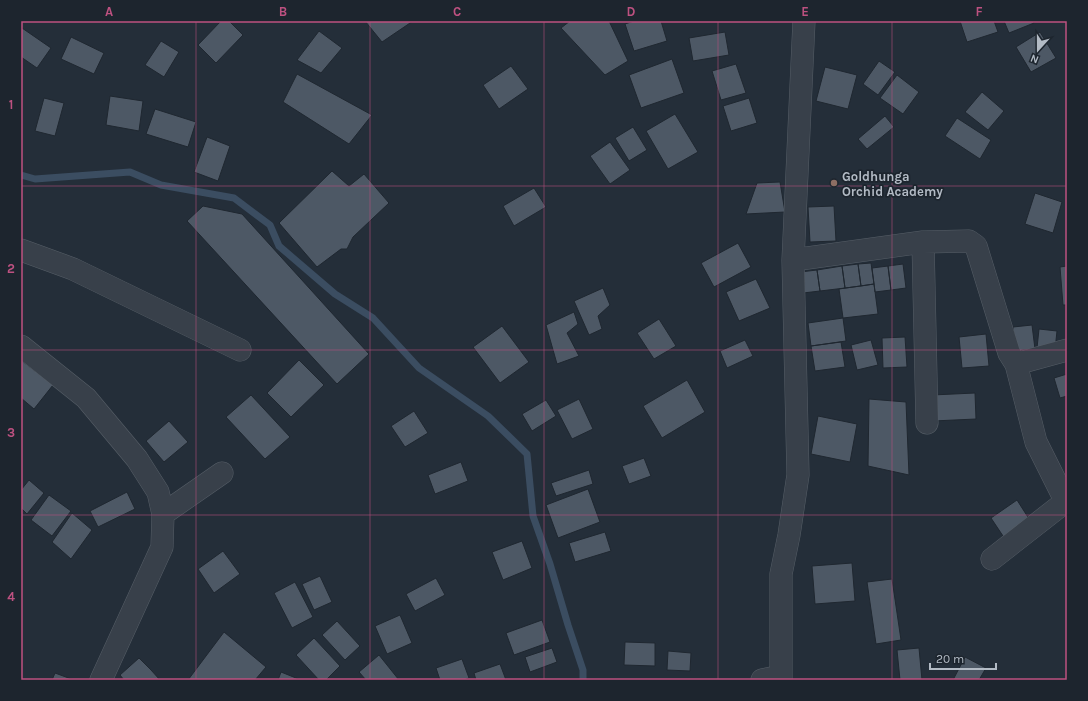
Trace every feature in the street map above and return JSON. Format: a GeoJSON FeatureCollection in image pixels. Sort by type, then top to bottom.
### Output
{"type":"FeatureCollection","features":[{"type":"Feature","properties":{"kind":"street"},"geometry":{"type":"LineString","coordinates":[[774,679],[781,574],[789,536],[798,475],[793,260],[804,21]]}},
{"type":"Feature","properties":{"kind":"street"},"geometry":{"type":"LineString","coordinates":[[793,260],[924,242],[968,241],[976,246],[1009,353],[1016,364],[1036,442],[1066,503],[992,559]]}},
{"type":"Feature","properties":{"kind":"street"},"geometry":{"type":"LineString","coordinates":[[924,242],[927,423]]}},
{"type":"Feature","properties":{"kind":"street"},"geometry":{"type":"LineString","coordinates":[[21,250],[74,269],[240,350]]}},
{"type":"Feature","properties":{"kind":"street"},"geometry":{"type":"LineString","coordinates":[[21,346],[86,398],[137,459],[158,492],[163,514],[162,548],[101,680]]}},
{"type":"Feature","properties":{"kind":"street"},"geometry":{"type":"LineString","coordinates":[[1016,364],[1067,350]]}},
{"type":"Feature","properties":{"kind":"street"},"geometry":{"type":"LineString","coordinates":[[163,514],[222,473]]}},
{"type":"Feature","properties":{"kind":"building"},"geometry":{"type":"Polygon","coordinates":[[[221,21],[229,21],[243,35],[216,63],[198,45],[221,21]]]}},
{"type":"Feature","properties":{"kind":"building"},"geometry":{"type":"Polygon","coordinates":[[[365,21],[413,21],[382,42],[365,21]]]}},
{"type":"Feature","properties":{"kind":"building"},"geometry":{"type":"Polygon","coordinates":[[[570,21],[609,21],[628,61],[605,75],[561,28],[570,21]]]}},
{"type":"Feature","properties":{"kind":"building"},"geometry":{"type":"Polygon","coordinates":[[[634,21],[661,21],[667,41],[634,51],[625,24],[634,21]]]}},
{"type":"Feature","properties":{"kind":"building"},"geometry":{"type":"Polygon","coordinates":[[[960,21],[994,21],[998,32],[967,42],[960,21]]]}},
{"type":"Feature","properties":{"kind":"building"},"geometry":{"type":"Polygon","coordinates":[[[1004,21],[1033,21],[1034,23],[1009,33],[1004,21]]]}},
{"type":"Feature","properties":{"kind":"building"},"geometry":{"type":"Polygon","coordinates":[[[22,28],[51,48],[37,68],[21,57],[22,28]]]}},
{"type":"Feature","properties":{"kind":"building"},"geometry":{"type":"Polygon","coordinates":[[[319,31],[342,48],[321,73],[297,60],[319,31]]]}},
{"type":"Feature","properties":{"kind":"building"},"geometry":{"type":"Polygon","coordinates":[[[725,32],[729,55],[693,61],[689,38],[725,32]]]}},
{"type":"Feature","properties":{"kind":"building"},"geometry":{"type":"Polygon","coordinates":[[[1040,32],[1056,58],[1031,72],[1016,47],[1040,32]]]}},
{"type":"Feature","properties":{"kind":"building"},"geometry":{"type":"Polygon","coordinates":[[[71,37],[104,53],[94,74],[61,59],[71,37]]]}},
{"type":"Feature","properties":{"kind":"building"},"geometry":{"type":"Polygon","coordinates":[[[161,41],[179,52],[164,77],[145,65],[161,41]]]}},
{"type":"Feature","properties":{"kind":"building"},"geometry":{"type":"Polygon","coordinates":[[[672,59],[684,93],[641,108],[629,75],[672,59]]]}},
{"type":"Feature","properties":{"kind":"building"},"geometry":{"type":"Polygon","coordinates":[[[879,61],[895,72],[878,95],[863,84],[879,61]]]}},
{"type":"Feature","properties":{"kind":"building"},"geometry":{"type":"Polygon","coordinates":[[[736,64],[746,93],[721,100],[712,71],[736,64]]]}},
{"type":"Feature","properties":{"kind":"building"},"geometry":{"type":"Polygon","coordinates":[[[511,66],[528,89],[499,109],[483,85],[511,66]]]}},
{"type":"Feature","properties":{"kind":"building"},"geometry":{"type":"Polygon","coordinates":[[[825,67],[857,75],[848,109],[816,101],[825,67]]]}},
{"type":"Feature","properties":{"kind":"building"},"geometry":{"type":"Polygon","coordinates":[[[297,74],[372,115],[349,144],[283,102],[297,74]]]}},
{"type":"Feature","properties":{"kind":"building"},"geometry":{"type":"Polygon","coordinates":[[[897,75],[919,92],[903,114],[880,98],[897,75]]]}},
{"type":"Feature","properties":{"kind":"building"},"geometry":{"type":"Polygon","coordinates":[[[982,92],[1004,111],[988,130],[965,112],[982,92]]]}},
{"type":"Feature","properties":{"kind":"building"},"geometry":{"type":"Polygon","coordinates":[[[110,96],[143,101],[139,131],[106,125],[110,96]]]}},
{"type":"Feature","properties":{"kind":"building"},"geometry":{"type":"Polygon","coordinates":[[[44,98],[64,103],[55,136],[35,131],[44,98]]]}},
{"type":"Feature","properties":{"kind":"building"},"geometry":{"type":"Polygon","coordinates":[[[749,98],[757,123],[731,131],[723,106],[749,98]]]}},
{"type":"Feature","properties":{"kind":"building"},"geometry":{"type":"Polygon","coordinates":[[[155,109],[196,122],[188,147],[146,134],[155,109]]]}},
{"type":"Feature","properties":{"kind":"building"},"geometry":{"type":"Polygon","coordinates":[[[675,114],[698,152],[668,169],[646,131],[675,114]]]}},
{"type":"Feature","properties":{"kind":"building"},"geometry":{"type":"Polygon","coordinates":[[[885,116],[894,127],[867,149],[858,139],[885,116]]]}},
{"type":"Feature","properties":{"kind":"building"},"geometry":{"type":"Polygon","coordinates":[[[957,118],[991,140],[980,159],[945,136],[957,118]]]}},
{"type":"Feature","properties":{"kind":"building"},"geometry":{"type":"Polygon","coordinates":[[[633,127],[647,150],[629,161],[615,138],[633,127]]]}},
{"type":"Feature","properties":{"kind":"building"},"geometry":{"type":"Polygon","coordinates":[[[207,137],[230,146],[218,181],[194,172],[207,137]]]}},
{"type":"Feature","properties":{"kind":"building"},"geometry":{"type":"Polygon","coordinates":[[[610,142],[630,170],[610,184],[590,156],[610,142]]]}},
{"type":"Feature","properties":{"kind":"building"},"geometry":{"type":"Polygon","coordinates":[[[332,171],[349,186],[364,174],[389,203],[353,237],[347,249],[341,249],[317,267],[279,223],[332,171]]]}},
{"type":"Feature","properties":{"kind":"building"},"geometry":{"type":"Polygon","coordinates":[[[780,182],[785,212],[746,214],[757,183],[780,182]]]}},
{"type":"Feature","properties":{"kind":"building"},"geometry":{"type":"Polygon","coordinates":[[[534,188],[546,207],[514,226],[503,206],[534,188]]]}},
{"type":"Feature","properties":{"kind":"building"},"geometry":{"type":"Polygon","coordinates":[[[1035,193],[1062,202],[1053,233],[1025,224],[1035,193]]]}},
{"type":"Feature","properties":{"kind":"building"},"geometry":{"type":"Polygon","coordinates":[[[203,206],[242,214],[369,354],[337,384],[187,221],[203,206]]]}},
{"type":"Feature","properties":{"kind":"building"},"geometry":{"type":"Polygon","coordinates":[[[834,206],[836,241],[810,242],[808,207],[834,206]]]}},
{"type":"Feature","properties":{"kind":"building"},"geometry":{"type":"Polygon","coordinates":[[[738,243],[751,267],[714,287],[701,263],[738,243]]]}},
{"type":"Feature","properties":{"kind":"building"},"geometry":{"type":"Polygon","coordinates":[[[871,263],[874,284],[861,286],[858,264],[871,263]]]}},
{"type":"Feature","properties":{"kind":"building"},"geometry":{"type":"Polygon","coordinates":[[[858,264],[861,286],[845,288],[842,266],[858,264]]]}},
{"type":"Feature","properties":{"kind":"building"},"geometry":{"type":"Polygon","coordinates":[[[903,264],[906,288],[891,290],[888,266],[903,264]]]}},
{"type":"Feature","properties":{"kind":"building"},"geometry":{"type":"Polygon","coordinates":[[[842,266],[845,288],[820,291],[817,270],[842,266]]]}},
{"type":"Feature","properties":{"kind":"building"},"geometry":{"type":"Polygon","coordinates":[[[888,266],[891,290],[875,292],[872,268],[888,266]]]}},
{"type":"Feature","properties":{"kind":"building"},"geometry":{"type":"Polygon","coordinates":[[[1067,266],[1067,305],[1063,305],[1060,267],[1067,266]]]}},
{"type":"Feature","properties":{"kind":"building"},"geometry":{"type":"Polygon","coordinates":[[[817,270],[820,291],[803,293],[800,272],[817,270]]]}},
{"type":"Feature","properties":{"kind":"building"},"geometry":{"type":"Polygon","coordinates":[[[756,279],[770,308],[739,321],[726,292],[756,279]]]}},
{"type":"Feature","properties":{"kind":"building"},"geometry":{"type":"Polygon","coordinates":[[[874,284],[878,314],[843,318],[839,289],[874,284]]]}},
{"type":"Feature","properties":{"kind":"building"},"geometry":{"type":"Polygon","coordinates":[[[603,288],[610,305],[598,316],[602,329],[589,335],[574,301],[603,288]]]}},
{"type":"Feature","properties":{"kind":"building"},"geometry":{"type":"Polygon","coordinates":[[[574,312],[578,324],[567,333],[579,356],[557,364],[546,325],[574,312]]]}},
{"type":"Feature","properties":{"kind":"building"},"geometry":{"type":"Polygon","coordinates":[[[843,318],[846,341],[811,346],[808,323],[843,318]]]}},
{"type":"Feature","properties":{"kind":"building"},"geometry":{"type":"Polygon","coordinates":[[[659,319],[676,346],[654,359],[637,333],[659,319]]]}},
{"type":"Feature","properties":{"kind":"building"},"geometry":{"type":"Polygon","coordinates":[[[1032,325],[1035,349],[1016,351],[1013,327],[1032,325]]]}},
{"type":"Feature","properties":{"kind":"building"},"geometry":{"type":"Polygon","coordinates":[[[502,326],[529,362],[500,383],[473,347],[502,326]]]}},
{"type":"Feature","properties":{"kind":"building"},"geometry":{"type":"Polygon","coordinates":[[[1039,329],[1057,331],[1055,350],[1037,348],[1039,329]]]}},
{"type":"Feature","properties":{"kind":"building"},"geometry":{"type":"Polygon","coordinates":[[[986,334],[989,366],[962,368],[959,337],[986,334]]]}},
{"type":"Feature","properties":{"kind":"building"},"geometry":{"type":"Polygon","coordinates":[[[905,337],[907,367],[883,368],[882,338],[905,337]]]}},
{"type":"Feature","properties":{"kind":"building"},"geometry":{"type":"Polygon","coordinates":[[[745,340],[753,356],[727,368],[720,351],[745,340]]]}},
{"type":"Feature","properties":{"kind":"building"},"geometry":{"type":"Polygon","coordinates":[[[871,340],[878,365],[857,370],[851,345],[871,340]]]}},
{"type":"Feature","properties":{"kind":"building"},"geometry":{"type":"Polygon","coordinates":[[[841,342],[845,367],[815,371],[811,346],[841,342]]]}},
{"type":"Feature","properties":{"kind":"building"},"geometry":{"type":"Polygon","coordinates":[[[299,360],[324,385],[291,417],[267,393],[299,360]]]}},
{"type":"Feature","properties":{"kind":"building"},"geometry":{"type":"Polygon","coordinates":[[[22,361],[53,385],[34,409],[21,398],[22,361]]]}},
{"type":"Feature","properties":{"kind":"building"},"geometry":{"type":"Polygon","coordinates":[[[1067,374],[1067,396],[1060,398],[1054,378],[1067,374]]]}},
{"type":"Feature","properties":{"kind":"building"},"geometry":{"type":"Polygon","coordinates":[[[687,380],[705,412],[662,438],[643,406],[687,380]]]}},
{"type":"Feature","properties":{"kind":"building"},"geometry":{"type":"Polygon","coordinates":[[[975,393],[976,419],[933,421],[932,395],[975,393]]]}},
{"type":"Feature","properties":{"kind":"building"},"geometry":{"type":"Polygon","coordinates":[[[251,395],[290,437],[265,459],[226,417],[251,395]]]}},
{"type":"Feature","properties":{"kind":"building"},"geometry":{"type":"Polygon","coordinates":[[[579,399],[593,429],[572,439],[557,410],[579,399]]]}},
{"type":"Feature","properties":{"kind":"building"},"geometry":{"type":"Polygon","coordinates":[[[869,399],[906,402],[909,475],[868,466],[869,399]]]}},
{"type":"Feature","properties":{"kind":"building"},"geometry":{"type":"Polygon","coordinates":[[[546,400],[556,416],[532,431],[522,414],[546,400]]]}},
{"type":"Feature","properties":{"kind":"building"},"geometry":{"type":"Polygon","coordinates":[[[414,411],[428,433],[405,447],[391,426],[414,411]]]}},
{"type":"Feature","properties":{"kind":"building"},"geometry":{"type":"Polygon","coordinates":[[[818,416],[857,424],[850,462],[811,454],[818,416]]]}},
{"type":"Feature","properties":{"kind":"building"},"geometry":{"type":"Polygon","coordinates":[[[169,421],[188,442],[164,462],[146,441],[169,421]]]}},
{"type":"Feature","properties":{"kind":"building"},"geometry":{"type":"Polygon","coordinates":[[[644,458],[651,476],[629,484],[622,466],[644,458]]]}},
{"type":"Feature","properties":{"kind":"building"},"geometry":{"type":"Polygon","coordinates":[[[461,462],[468,481],[435,494],[428,475],[461,462]]]}},
{"type":"Feature","properties":{"kind":"building"},"geometry":{"type":"Polygon","coordinates":[[[589,470],[593,484],[556,496],[551,483],[589,470]]]}},
{"type":"Feature","properties":{"kind":"building"},"geometry":{"type":"Polygon","coordinates":[[[29,480],[44,493],[27,514],[21,508],[21,490],[29,480]]]}},
{"type":"Feature","properties":{"kind":"building"},"geometry":{"type":"Polygon","coordinates":[[[588,489],[600,522],[558,538],[546,505],[588,489]]]}},
{"type":"Feature","properties":{"kind":"building"},"geometry":{"type":"Polygon","coordinates":[[[127,492],[135,509],[98,527],[90,511],[127,492]]]}},
{"type":"Feature","properties":{"kind":"building"},"geometry":{"type":"Polygon","coordinates":[[[49,495],[71,511],[52,536],[31,520],[49,495]]]}},
{"type":"Feature","properties":{"kind":"building"},"geometry":{"type":"Polygon","coordinates":[[[1017,500],[1031,522],[1005,539],[991,518],[1017,500]]]}},
{"type":"Feature","properties":{"kind":"building"},"geometry":{"type":"Polygon","coordinates":[[[72,513],[92,530],[71,559],[52,542],[72,513]]]}},
{"type":"Feature","properties":{"kind":"building"},"geometry":{"type":"Polygon","coordinates":[[[605,532],[611,551],[575,562],[569,543],[605,532]]]}},
{"type":"Feature","properties":{"kind":"building"},"geometry":{"type":"Polygon","coordinates":[[[522,541],[532,568],[503,580],[492,552],[522,541]]]}},
{"type":"Feature","properties":{"kind":"building"},"geometry":{"type":"Polygon","coordinates":[[[223,551],[240,574],[214,593],[198,569],[223,551]]]}},
{"type":"Feature","properties":{"kind":"building"},"geometry":{"type":"Polygon","coordinates":[[[852,563],[855,601],[815,604],[812,566],[852,563]]]}},
{"type":"Feature","properties":{"kind":"building"},"geometry":{"type":"Polygon","coordinates":[[[320,576],[332,602],[314,610],[302,584],[320,576]]]}},
{"type":"Feature","properties":{"kind":"building"},"geometry":{"type":"Polygon","coordinates":[[[436,578],[445,595],[415,611],[406,594],[436,578]]]}},
{"type":"Feature","properties":{"kind":"building"},"geometry":{"type":"Polygon","coordinates":[[[892,579],[901,640],[876,644],[867,582],[892,579]]]}},
{"type":"Feature","properties":{"kind":"building"},"geometry":{"type":"Polygon","coordinates":[[[295,582],[313,617],[292,628],[274,593],[295,582]]]}},
{"type":"Feature","properties":{"kind":"building"},"geometry":{"type":"Polygon","coordinates":[[[400,615],[412,643],[387,654],[375,626],[400,615]]]}},
{"type":"Feature","properties":{"kind":"building"},"geometry":{"type":"Polygon","coordinates":[[[542,620],[550,642],[514,655],[506,633],[542,620]]]}},
{"type":"Feature","properties":{"kind":"building"},"geometry":{"type":"Polygon","coordinates":[[[337,621],[360,646],[345,660],[322,635],[337,621]]]}},
{"type":"Feature","properties":{"kind":"building"},"geometry":{"type":"Polygon","coordinates":[[[224,632],[266,667],[255,680],[188,680],[224,632]]]}},
{"type":"Feature","properties":{"kind":"building"},"geometry":{"type":"Polygon","coordinates":[[[314,638],[340,666],[326,680],[319,680],[296,655],[314,638]]]}},
{"type":"Feature","properties":{"kind":"building"},"geometry":{"type":"Polygon","coordinates":[[[625,642],[655,643],[655,666],[624,665],[625,642]]]}},
{"type":"Feature","properties":{"kind":"building"},"geometry":{"type":"Polygon","coordinates":[[[552,648],[557,662],[530,672],[525,657],[552,648]]]}},
{"type":"Feature","properties":{"kind":"building"},"geometry":{"type":"Polygon","coordinates":[[[919,648],[922,680],[900,680],[897,650],[919,648]]]}},
{"type":"Feature","properties":{"kind":"building"},"geometry":{"type":"Polygon","coordinates":[[[668,651],[691,653],[690,671],[667,670],[668,651]]]}},
{"type":"Feature","properties":{"kind":"building"},"geometry":{"type":"Polygon","coordinates":[[[379,655],[399,680],[366,680],[359,672],[379,655]]]}},
{"type":"Feature","properties":{"kind":"building"},"geometry":{"type":"Polygon","coordinates":[[[965,657],[986,668],[979,680],[953,680],[965,657]]]}},
{"type":"Feature","properties":{"kind":"building"},"geometry":{"type":"Polygon","coordinates":[[[139,658],[160,680],[124,680],[120,675],[139,658]]]}},
{"type":"Feature","properties":{"kind":"building"},"geometry":{"type":"Polygon","coordinates":[[[462,659],[469,678],[464,680],[440,680],[436,668],[462,659]]]}},
{"type":"Feature","properties":{"kind":"building"},"geometry":{"type":"Polygon","coordinates":[[[500,664],[506,680],[476,680],[474,673],[500,664]]]}},
{"type":"Feature","properties":{"kind":"building"},"geometry":{"type":"Polygon","coordinates":[[[281,672],[301,680],[278,680],[281,672]]]}},
{"type":"Feature","properties":{"kind":"building"},"geometry":{"type":"Polygon","coordinates":[[[55,673],[74,680],[52,680],[55,673]]]}},
{"type":"Feature","properties":{"kind":"waterway"},"geometry":{"type":"LineString","coordinates":[[21,175],[35,179],[130,172],[161,185],[234,198],[270,225],[279,246],[335,294],[373,318],[419,368],[488,416],[527,454],[533,516],[550,564],[583,670],[583,680]]}},
{"type":"Feature","properties":{"kind":"place","name":"Goldhunga Orchid Academy"},"geometry":{"type":"Point","coordinates":[834,183]}}]}
